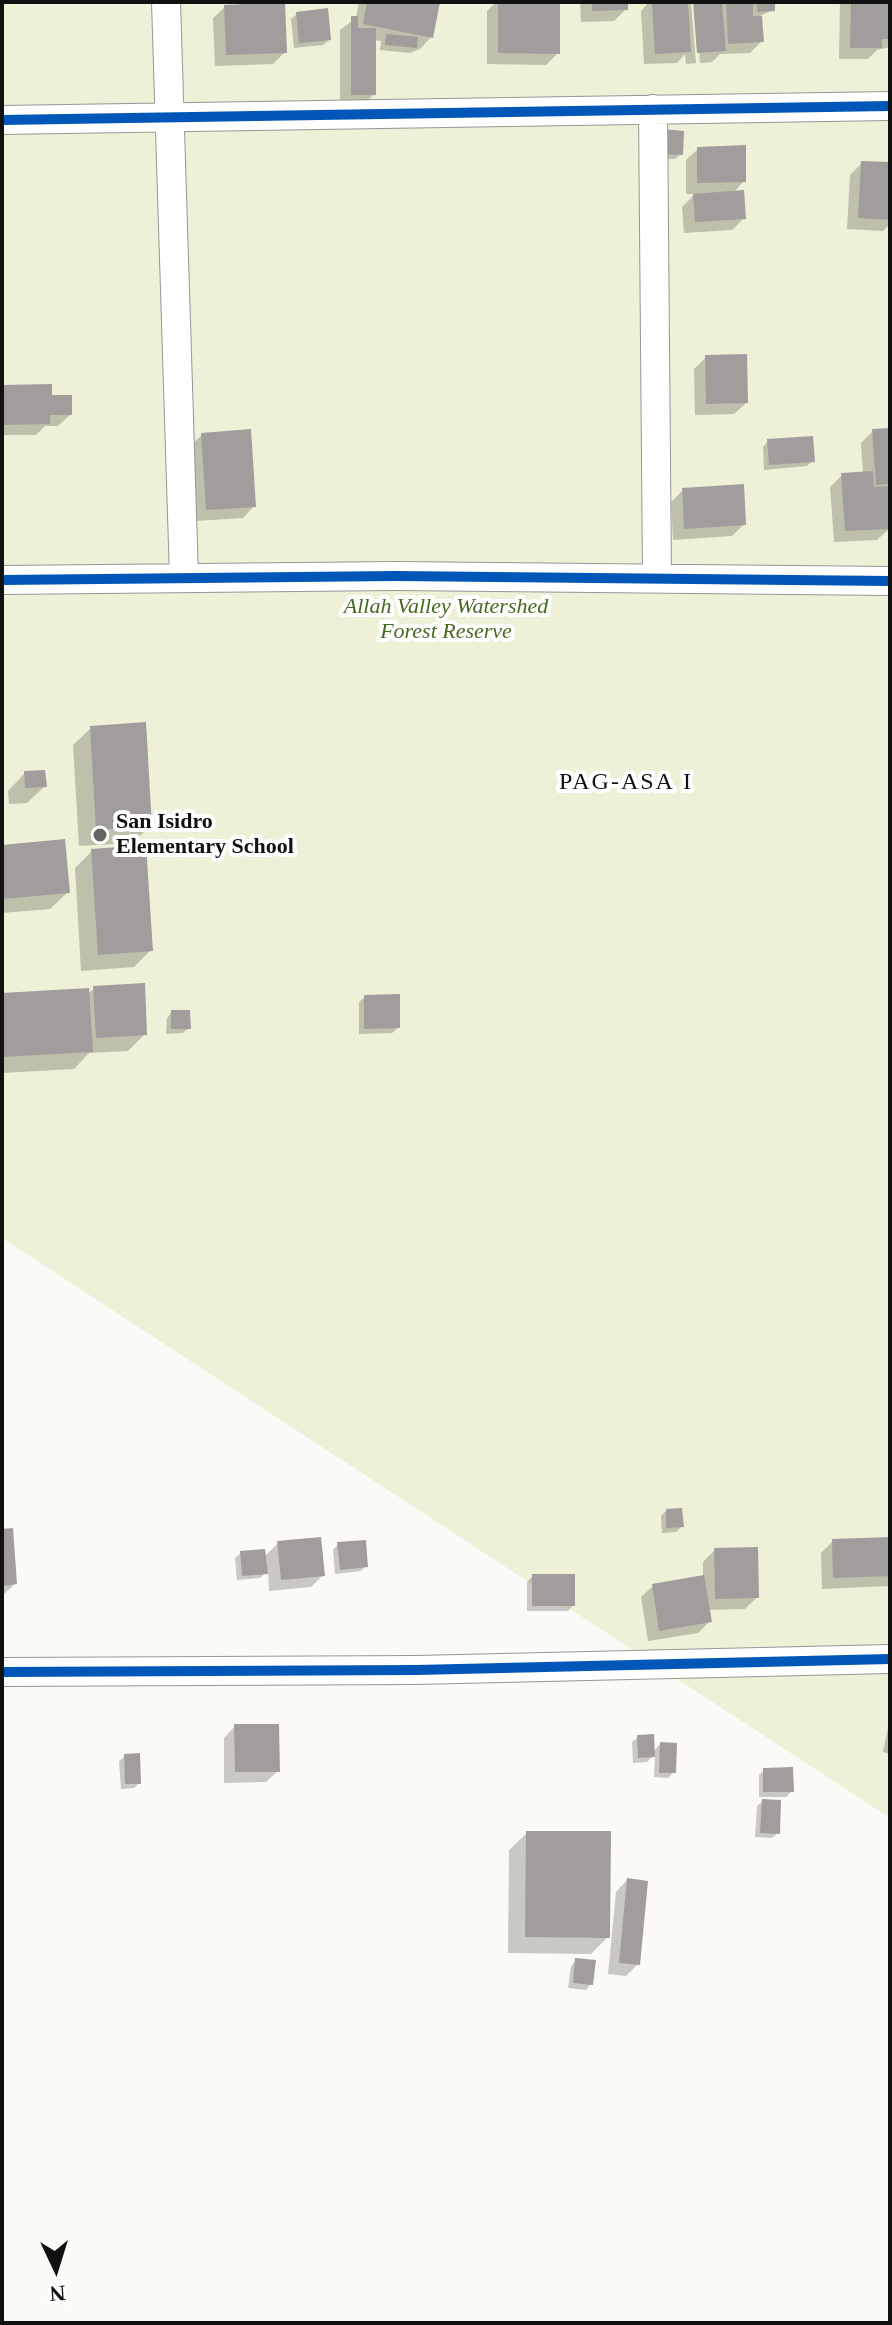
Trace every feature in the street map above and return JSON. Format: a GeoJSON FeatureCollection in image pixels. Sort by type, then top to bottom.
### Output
{"type":"FeatureCollection","features":[{"type":"Feature","properties":{"kind":"street"},"geometry":{"type":"LineString","coordinates":[[166,2],[184,578]]}},
{"type":"Feature","properties":{"kind":"street"},"geometry":{"type":"LineString","coordinates":[[2,120],[890,106]]}},
{"type":"Feature","properties":{"kind":"street"},"geometry":{"type":"LineString","coordinates":[[653,109],[657,577]]}},
{"type":"Feature","properties":{"kind":"street"},"geometry":{"type":"LineString","coordinates":[[2,580],[657,577],[890,581]]}},
{"type":"Feature","properties":{"kind":"street"},"geometry":{"type":"LineString","coordinates":[[2,1672],[416,1670],[890,1659]]}},
{"type":"Feature","properties":{"kind":"green space","name":"Allah Valley Watershed Forest Reserve"},"geometry":{"type":"Polygon","coordinates":[[[2,2],[890,2],[890,1818],[2,1238],[2,2]]]}},
{"type":"Feature","properties":{"kind":"building"},"geometry":{"type":"Polygon","coordinates":[[[285,2],[287,53],[226,55],[224,5],[285,2]]]}},
{"type":"Feature","properties":{"kind":"building"},"geometry":{"type":"Polygon","coordinates":[[[367,2],[440,2],[433,38],[363,24],[367,2]]]}},
{"type":"Feature","properties":{"kind":"building"},"geometry":{"type":"Polygon","coordinates":[[[498,2],[560,2],[560,54],[498,53],[498,2]]]}},
{"type":"Feature","properties":{"kind":"building"},"geometry":{"type":"Polygon","coordinates":[[[592,2],[628,2],[628,10],[592,11],[592,2]]]}},
{"type":"Feature","properties":{"kind":"building"},"geometry":{"type":"Polygon","coordinates":[[[652,2],[688,2],[691,52],[655,54],[652,2]]]}},
{"type":"Feature","properties":{"kind":"building"},"geometry":{"type":"Polygon","coordinates":[[[693,2],[722,2],[726,51],[697,53],[693,2]]]}},
{"type":"Feature","properties":{"kind":"building"},"geometry":{"type":"Polygon","coordinates":[[[726,2],[753,2],[753,16],[762,16],[764,42],[728,44],[726,2]]]}},
{"type":"Feature","properties":{"kind":"building"},"geometry":{"type":"Polygon","coordinates":[[[757,2],[775,2],[775,11],[757,12],[757,2]]]}},
{"type":"Feature","properties":{"kind":"building"},"geometry":{"type":"Polygon","coordinates":[[[851,2],[890,2],[890,39],[882,39],[882,48],[850,48],[851,2]]]}},
{"type":"Feature","properties":{"kind":"building"},"geometry":{"type":"Polygon","coordinates":[[[328,8],[331,40],[299,43],[296,12],[328,8]]]}},
{"type":"Feature","properties":{"kind":"building"},"geometry":{"type":"Polygon","coordinates":[[[351,16],[358,16],[358,28],[376,28],[376,95],[351,95],[351,16]]]}},
{"type":"Feature","properties":{"kind":"building"},"geometry":{"type":"Polygon","coordinates":[[[386,34],[418,37],[417,48],[385,45],[386,34]]]}},
{"type":"Feature","properties":{"kind":"building"},"geometry":{"type":"Polygon","coordinates":[[[663,129],[684,131],[683,155],[661,154],[663,129]]]}},
{"type":"Feature","properties":{"kind":"building"},"geometry":{"type":"Polygon","coordinates":[[[746,145],[746,182],[697,183],[697,147],[746,145]]]}},
{"type":"Feature","properties":{"kind":"building"},"geometry":{"type":"Polygon","coordinates":[[[861,161],[890,162],[890,220],[858,218],[861,161]]]}},
{"type":"Feature","properties":{"kind":"building"},"geometry":{"type":"Polygon","coordinates":[[[744,190],[746,219],[695,222],[693,194],[744,190]]]}},
{"type":"Feature","properties":{"kind":"building"},"geometry":{"type":"Polygon","coordinates":[[[747,354],[748,403],[706,404],[705,355],[747,354]]]}},
{"type":"Feature","properties":{"kind":"building"},"geometry":{"type":"Polygon","coordinates":[[[52,384],[52,395],[72,395],[72,415],[50,415],[50,424],[2,425],[2,385],[52,384]]]}},
{"type":"Feature","properties":{"kind":"building"},"geometry":{"type":"Polygon","coordinates":[[[890,428],[890,484],[876,485],[872,429],[890,428]]]}},
{"type":"Feature","properties":{"kind":"building"},"geometry":{"type":"Polygon","coordinates":[[[251,429],[256,507],[206,510],[201,433],[251,429]]]}},
{"type":"Feature","properties":{"kind":"building"},"geometry":{"type":"Polygon","coordinates":[[[813,436],[815,462],[769,465],[767,439],[813,436]]]}},
{"type":"Feature","properties":{"kind":"building"},"geometry":{"type":"Polygon","coordinates":[[[873,471],[874,487],[889,486],[890,529],[845,531],[841,473],[873,471]]]}},
{"type":"Feature","properties":{"kind":"building"},"geometry":{"type":"Polygon","coordinates":[[[744,484],[746,525],[684,529],[682,488],[744,484]]]}},
{"type":"Feature","properties":{"kind":"building"},"geometry":{"type":"Polygon","coordinates":[[[146,722],[152,827],[96,830],[90,726],[146,722]]]}},
{"type":"Feature","properties":{"kind":"building"},"geometry":{"type":"Polygon","coordinates":[[[45,770],[47,787],[25,788],[24,771],[45,770]]]}},
{"type":"Feature","properties":{"kind":"building"},"geometry":{"type":"Polygon","coordinates":[[[65,839],[70,893],[2,899],[2,845],[65,839]]]}},
{"type":"Feature","properties":{"kind":"building"},"geometry":{"type":"Polygon","coordinates":[[[146,845],[153,951],[98,955],[91,849],[146,845]]]}},
{"type":"Feature","properties":{"kind":"building"},"geometry":{"type":"Polygon","coordinates":[[[145,983],[147,1035],[96,1038],[93,986],[145,983]]]}},
{"type":"Feature","properties":{"kind":"building"},"geometry":{"type":"Polygon","coordinates":[[[89,988],[93,1052],[2,1057],[2,993],[89,988]]]}},
{"type":"Feature","properties":{"kind":"building"},"geometry":{"type":"Polygon","coordinates":[[[400,994],[400,1028],[364,1029],[364,995],[400,994]]]}},
{"type":"Feature","properties":{"kind":"building"},"geometry":{"type":"Polygon","coordinates":[[[171,1010],[190,1010],[191,1029],[171,1029],[171,1010]]]}},
{"type":"Feature","properties":{"kind":"building"},"geometry":{"type":"Polygon","coordinates":[[[682,1508],[684,1527],[666,1528],[666,1509],[682,1508]]]}},
{"type":"Feature","properties":{"kind":"building"},"geometry":{"type":"Polygon","coordinates":[[[13,1528],[17,1584],[2,1586],[2,1529],[13,1528]]]}},
{"type":"Feature","properties":{"kind":"building"},"geometry":{"type":"Polygon","coordinates":[[[321,1537],[325,1576],[281,1580],[277,1541],[321,1537]]]}},
{"type":"Feature","properties":{"kind":"building"},"geometry":{"type":"Polygon","coordinates":[[[890,1537],[890,1576],[833,1578],[832,1539],[890,1537]]]}},
{"type":"Feature","properties":{"kind":"building"},"geometry":{"type":"Polygon","coordinates":[[[366,1540],[368,1567],[340,1570],[337,1542],[366,1540]]]}},
{"type":"Feature","properties":{"kind":"building"},"geometry":{"type":"Polygon","coordinates":[[[758,1547],[759,1598],[715,1599],[714,1548],[758,1547]]]}},
{"type":"Feature","properties":{"kind":"building"},"geometry":{"type":"Polygon","coordinates":[[[265,1549],[268,1574],[242,1576],[240,1551],[265,1549]]]}},
{"type":"Feature","properties":{"kind":"building"},"geometry":{"type":"Polygon","coordinates":[[[532,1574],[575,1574],[575,1606],[532,1606],[532,1574]]]}},
{"type":"Feature","properties":{"kind":"building"},"geometry":{"type":"Polygon","coordinates":[[[704,1575],[712,1622],[659,1631],[652,1584],[704,1575]]]}},
{"type":"Feature","properties":{"kind":"building"},"geometry":{"type":"Polygon","coordinates":[[[234,1724],[279,1724],[280,1772],[235,1772],[234,1724]]]}},
{"type":"Feature","properties":{"kind":"building"},"geometry":{"type":"Polygon","coordinates":[[[654,1734],[655,1757],[638,1758],[637,1735],[654,1734]]]}},
{"type":"Feature","properties":{"kind":"building"},"geometry":{"type":"Polygon","coordinates":[[[660,1742],[677,1743],[676,1773],[659,1773],[660,1742]]]}},
{"type":"Feature","properties":{"kind":"building"},"geometry":{"type":"Polygon","coordinates":[[[140,1753],[141,1784],[125,1784],[124,1754],[140,1753]]]}},
{"type":"Feature","properties":{"kind":"building"},"geometry":{"type":"Polygon","coordinates":[[[793,1767],[794,1792],[763,1792],[763,1768],[793,1767]]]}},
{"type":"Feature","properties":{"kind":"building"},"geometry":{"type":"Polygon","coordinates":[[[762,1799],[781,1800],[780,1834],[760,1833],[762,1799]]]}},
{"type":"Feature","properties":{"kind":"building"},"geometry":{"type":"Polygon","coordinates":[[[526,1831],[611,1831],[610,1938],[525,1937],[526,1831]]]}},
{"type":"Feature","properties":{"kind":"building"},"geometry":{"type":"Polygon","coordinates":[[[627,1878],[648,1881],[640,1965],[619,1963],[627,1878]]]}},
{"type":"Feature","properties":{"kind":"building"},"geometry":{"type":"Polygon","coordinates":[[[575,1958],[596,1960],[593,1985],[573,1983],[575,1958]]]}},
{"type":"Feature","properties":{"kind":"cycle path"},"geometry":{"type":"LineString","coordinates":[[2,120],[890,106]]}},
{"type":"Feature","properties":{"kind":"cycle path"},"geometry":{"type":"LineString","coordinates":[[2,580],[396,576],[890,581]]}},
{"type":"Feature","properties":{"kind":"cycle path"},"geometry":{"type":"LineString","coordinates":[[2,1672],[416,1670],[890,1659]]}},
{"type":"Feature","properties":{"kind":"place","name":"San Isidro Elementary School"},"geometry":{"type":"Point","coordinates":[100,835]}},
{"type":"Feature","properties":{"kind":"district","name":"PAG-ASA I"},"geometry":{"type":"Point","coordinates":[626,783]}}]}
